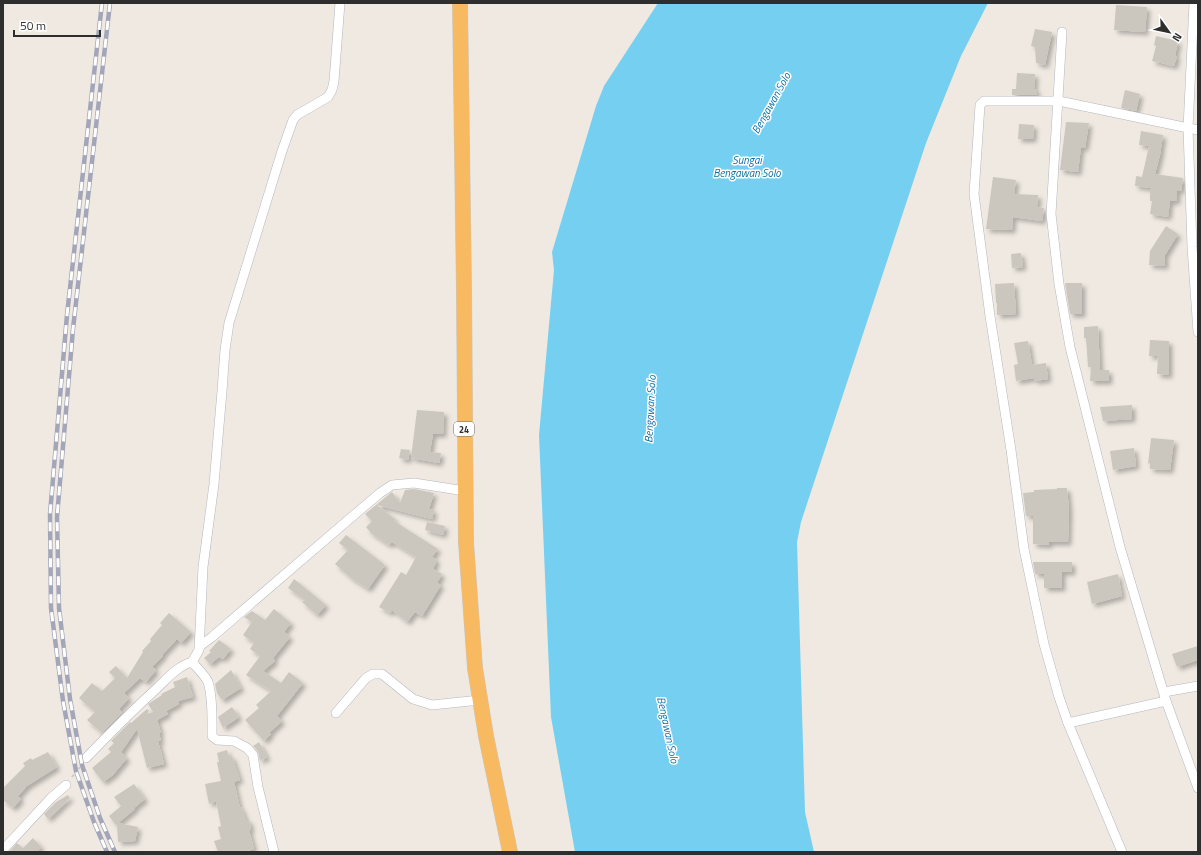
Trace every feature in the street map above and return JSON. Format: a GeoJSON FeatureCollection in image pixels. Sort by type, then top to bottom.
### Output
{"type":"FeatureCollection","features":[{"type":"Feature","properties":{"kind":"highway","name":"24"},"geometry":{"type":"LineString","coordinates":[[460,3],[464,290],[464,491],[466,542],[474,668],[486,736],[510,852]]}},
{"type":"Feature","properties":{"kind":"street"},"geometry":{"type":"LineString","coordinates":[[86,758],[124,718],[175,672],[185,664],[192,662],[198,653],[200,646],[203,567],[214,484],[225,350],[229,323],[293,120],[297,115],[328,97],[332,90],[340,3]]}},
{"type":"Feature","properties":{"kind":"street"},"geometry":{"type":"LineString","coordinates":[[1194,3],[1188,128],[1192,247],[1198,332]]}},
{"type":"Feature","properties":{"kind":"street"},"geometry":{"type":"LineString","coordinates":[[1062,32],[1051,214],[1059,284],[1068,340],[1120,548],[1165,697],[1198,788]]}},
{"type":"Feature","properties":{"kind":"street"},"geometry":{"type":"LineString","coordinates":[[1122,852],[1068,723],[1059,697],[1044,644],[1024,549],[974,194],[980,105],[981,102],[984,101],[1059,101],[1198,130]]}},
{"type":"Feature","properties":{"kind":"street"},"geometry":{"type":"LineString","coordinates":[[200,646],[380,493],[392,485],[414,483],[464,491]]}},
{"type":"Feature","properties":{"kind":"street"},"geometry":{"type":"LineString","coordinates":[[192,662],[206,678],[208,683],[212,736],[217,740],[234,741],[247,748],[253,755],[258,787],[274,852]]}},
{"type":"Feature","properties":{"kind":"street"},"geometry":{"type":"LineString","coordinates":[[336,713],[366,678],[373,674],[382,674],[414,699],[432,706],[480,700]]}},
{"type":"Feature","properties":{"kind":"street"},"geometry":{"type":"LineString","coordinates":[[1068,723],[1165,697],[1198,686]]}},
{"type":"Feature","properties":{"kind":"street"},"geometry":{"type":"LineString","coordinates":[[3,850],[66,784]]}},
{"type":"Feature","properties":{"kind":"path"},"geometry":{"type":"LineString","coordinates":[[66,784],[86,758]]}},
{"type":"Feature","properties":{"kind":"water","name":"Sungai Bengawan Solo"},"geometry":{"type":"Polygon","coordinates":[[[658,3],[988,3],[961,56],[926,143],[801,522],[797,542],[805,812],[814,852],[575,852],[551,717],[539,435],[554,270],[552,252],[596,106],[604,86],[658,3]]]}},
{"type":"Feature","properties":{"kind":"building"},"geometry":{"type":"Polygon","coordinates":[[[1116,5],[1147,7],[1145,32],[1114,30],[1116,5]]]}},
{"type":"Feature","properties":{"kind":"building"},"geometry":{"type":"Polygon","coordinates":[[[1035,29],[1052,32],[1045,65],[1036,63],[1035,47],[1031,46],[1035,29]]]}},
{"type":"Feature","properties":{"kind":"building"},"geometry":{"type":"Polygon","coordinates":[[[1156,36],[1178,41],[1175,56],[1177,56],[1174,66],[1152,61],[1156,46],[1154,45],[1156,36]]]}},
{"type":"Feature","properties":{"kind":"building"},"geometry":{"type":"Polygon","coordinates":[[[1017,73],[1035,74],[1034,89],[1037,90],[1037,95],[1012,95],[1012,89],[1016,89],[1017,73]]]}},
{"type":"Feature","properties":{"kind":"building"},"geometry":{"type":"Polygon","coordinates":[[[1125,90],[1140,94],[1136,111],[1121,108],[1125,90]]]}},
{"type":"Feature","properties":{"kind":"building"},"geometry":{"type":"Polygon","coordinates":[[[1066,122],[1089,123],[1085,148],[1081,147],[1078,172],[1060,170],[1066,122]]]}},
{"type":"Feature","properties":{"kind":"building"},"geometry":{"type":"Polygon","coordinates":[[[1019,124],[1034,125],[1033,139],[1018,139],[1019,124]]]}},
{"type":"Feature","properties":{"kind":"building"},"geometry":{"type":"Polygon","coordinates":[[[1141,131],[1163,135],[1155,174],[1183,178],[1181,191],[1177,190],[1177,201],[1170,201],[1168,217],[1150,214],[1152,201],[1150,201],[1150,188],[1135,186],[1136,176],[1142,177],[1149,146],[1139,145],[1141,131]]]}},
{"type":"Feature","properties":{"kind":"building"},"geometry":{"type":"Polygon","coordinates":[[[993,177],[1016,180],[1014,194],[1038,195],[1037,207],[1044,208],[1042,221],[1013,217],[1012,230],[986,229],[993,177]]]}},
{"type":"Feature","properties":{"kind":"building"},"geometry":{"type":"Polygon","coordinates":[[[1166,226],[1178,234],[1165,255],[1165,266],[1149,265],[1150,251],[1166,226]]]}},
{"type":"Feature","properties":{"kind":"building"},"geometry":{"type":"Polygon","coordinates":[[[1021,253],[1023,267],[1012,268],[1011,254],[1021,253]]]}},
{"type":"Feature","properties":{"kind":"building"},"geometry":{"type":"Polygon","coordinates":[[[1014,283],[1016,314],[997,315],[995,284],[1014,283]]]}},
{"type":"Feature","properties":{"kind":"building"},"geometry":{"type":"Polygon","coordinates":[[[1065,283],[1082,283],[1082,314],[1070,314],[1065,283]]]}},
{"type":"Feature","properties":{"kind":"building"},"geometry":{"type":"Polygon","coordinates":[[[1098,326],[1100,370],[1109,370],[1109,381],[1090,381],[1091,367],[1088,367],[1084,327],[1098,326]]]}},
{"type":"Feature","properties":{"kind":"building"},"geometry":{"type":"Polygon","coordinates":[[[1150,340],[1169,341],[1169,375],[1157,374],[1158,356],[1149,356],[1150,340]]]}},
{"type":"Feature","properties":{"kind":"building"},"geometry":{"type":"Polygon","coordinates":[[[1028,341],[1032,365],[1046,363],[1048,379],[1035,381],[1034,378],[1016,381],[1014,365],[1018,364],[1014,343],[1028,341]]]}},
{"type":"Feature","properties":{"kind":"building"},"geometry":{"type":"Polygon","coordinates":[[[1132,405],[1132,419],[1103,421],[1100,407],[1132,405]]]}},
{"type":"Feature","properties":{"kind":"building"},"geometry":{"type":"Polygon","coordinates":[[[417,410],[444,412],[443,434],[433,434],[430,452],[441,453],[439,463],[411,458],[417,410]]]}},
{"type":"Feature","properties":{"kind":"building"},"geometry":{"type":"Polygon","coordinates":[[[1151,438],[1174,440],[1170,470],[1150,469],[1150,463],[1148,464],[1151,438]]]}},
{"type":"Feature","properties":{"kind":"building"},"geometry":{"type":"Polygon","coordinates":[[[1134,448],[1136,466],[1113,470],[1110,451],[1134,448]]]}},
{"type":"Feature","properties":{"kind":"building"},"geometry":{"type":"Polygon","coordinates":[[[401,449],[410,450],[408,460],[399,458],[401,449]]]}},
{"type":"Feature","properties":{"kind":"building"},"geometry":{"type":"Polygon","coordinates":[[[1067,488],[1069,509],[1068,542],[1049,542],[1049,545],[1033,544],[1033,516],[1026,516],[1023,493],[1034,492],[1034,490],[1067,488]]]}},
{"type":"Feature","properties":{"kind":"building"},"geometry":{"type":"Polygon","coordinates":[[[414,489],[434,493],[429,509],[434,510],[432,519],[377,505],[395,519],[394,521],[438,549],[432,557],[437,560],[433,569],[442,574],[437,583],[441,585],[422,616],[415,612],[407,622],[392,610],[390,613],[379,607],[401,572],[406,575],[416,557],[392,542],[389,545],[372,534],[366,527],[372,521],[365,514],[392,492],[400,503],[405,490],[414,489]]]}},
{"type":"Feature","properties":{"kind":"building"},"geometry":{"type":"Polygon","coordinates":[[[427,522],[445,526],[443,535],[425,530],[427,522]]]}},
{"type":"Feature","properties":{"kind":"building"},"geometry":{"type":"Polygon","coordinates":[[[346,535],[385,565],[368,589],[351,578],[335,564],[348,550],[339,543],[346,535]]]}},
{"type":"Feature","properties":{"kind":"building"},"geometry":{"type":"Polygon","coordinates":[[[1033,562],[1072,562],[1072,572],[1062,572],[1062,588],[1044,588],[1044,574],[1035,574],[1033,562]]]}},
{"type":"Feature","properties":{"kind":"building"},"geometry":{"type":"Polygon","coordinates":[[[1118,574],[1122,596],[1092,604],[1087,582],[1118,574]]]}},
{"type":"Feature","properties":{"kind":"building"},"geometry":{"type":"Polygon","coordinates":[[[294,579],[326,605],[317,615],[302,602],[305,600],[288,588],[294,579]]]}},
{"type":"Feature","properties":{"kind":"building"},"geometry":{"type":"Polygon","coordinates":[[[274,609],[291,623],[284,632],[290,637],[273,658],[275,661],[263,671],[281,683],[289,672],[303,683],[277,716],[282,721],[269,733],[271,734],[264,741],[245,720],[259,708],[256,705],[271,691],[246,675],[260,656],[250,649],[254,643],[243,635],[252,622],[244,617],[252,611],[265,620],[274,609]]]}},
{"type":"Feature","properties":{"kind":"building"},"geometry":{"type":"Polygon","coordinates":[[[169,613],[191,632],[181,643],[177,639],[162,655],[163,656],[152,667],[156,670],[146,682],[140,678],[124,693],[129,698],[119,709],[122,713],[102,733],[87,720],[95,712],[79,698],[92,683],[102,691],[115,678],[109,672],[116,666],[127,678],[143,652],[142,651],[162,625],[160,623],[169,613]]]}},
{"type":"Feature","properties":{"kind":"building"},"geometry":{"type":"Polygon","coordinates":[[[219,640],[231,649],[223,659],[219,657],[210,664],[204,658],[211,652],[209,651],[219,640]]]}},
{"type":"Feature","properties":{"kind":"building"},"geometry":{"type":"Polygon","coordinates":[[[1198,646],[1198,660],[1177,667],[1172,654],[1198,646]]]}},
{"type":"Feature","properties":{"kind":"building"},"geometry":{"type":"Polygon","coordinates":[[[231,670],[241,688],[222,700],[217,693],[215,684],[231,670]]]}},
{"type":"Feature","properties":{"kind":"building"},"geometry":{"type":"Polygon","coordinates":[[[187,677],[193,697],[178,701],[179,704],[166,711],[168,714],[157,720],[161,733],[159,733],[161,741],[158,741],[164,764],[147,768],[137,729],[121,752],[127,758],[113,775],[103,782],[92,768],[111,752],[108,749],[114,743],[111,741],[130,722],[131,723],[147,709],[149,711],[147,714],[153,712],[148,704],[162,695],[161,694],[175,687],[173,682],[187,677]]]}},
{"type":"Feature","properties":{"kind":"building"},"geometry":{"type":"Polygon","coordinates":[[[232,707],[239,717],[223,728],[218,717],[232,707]]]}},
{"type":"Feature","properties":{"kind":"building"},"geometry":{"type":"Polygon","coordinates":[[[259,742],[267,757],[260,761],[258,751],[253,746],[259,742]]]}},
{"type":"Feature","properties":{"kind":"building"},"geometry":{"type":"Polygon","coordinates":[[[227,750],[229,757],[232,756],[240,780],[234,782],[240,808],[241,807],[246,820],[249,820],[251,829],[249,830],[254,849],[245,852],[218,852],[214,841],[221,839],[218,827],[221,826],[216,801],[209,804],[205,784],[221,781],[217,762],[219,762],[217,753],[227,750]]]}},
{"type":"Feature","properties":{"kind":"building"},"geometry":{"type":"Polygon","coordinates":[[[48,752],[57,767],[27,786],[18,796],[21,799],[13,808],[3,800],[3,788],[25,766],[23,763],[31,758],[32,760],[48,752]]]}},
{"type":"Feature","properties":{"kind":"building"},"geometry":{"type":"Polygon","coordinates":[[[134,784],[145,799],[118,823],[138,827],[135,841],[118,842],[117,824],[116,825],[109,816],[121,806],[114,797],[134,784]]]}},
{"type":"Feature","properties":{"kind":"building"},"geometry":{"type":"Polygon","coordinates":[[[68,795],[70,798],[48,819],[44,814],[56,802],[68,795]]]}},
{"type":"Feature","properties":{"kind":"building"},"geometry":{"type":"Polygon","coordinates":[[[33,838],[41,847],[37,852],[9,852],[17,843],[23,848],[33,838]]]}},
{"type":"Feature","properties":{"kind":"railway"},"geometry":{"type":"LineString","coordinates":[[102,3],[67,315],[50,514],[51,608],[63,701],[76,771],[94,822],[107,852]]}},
{"type":"Feature","properties":{"kind":"railway"},"geometry":{"type":"LineString","coordinates":[[110,3],[73,329],[57,517],[59,608],[70,699],[82,765],[100,818],[115,852]]}},
{"type":"Feature","properties":{"kind":"water label","name":"Bengawan Solo"},"geometry":{"type":"Point","coordinates":[771,103]}},
{"type":"Feature","properties":{"kind":"water label","name":"Bengawan Solo"},"geometry":{"type":"Point","coordinates":[650,409]}},
{"type":"Feature","properties":{"kind":"water label","name":"Bengawan Solo"},"geometry":{"type":"Point","coordinates":[668,730]}}]}
